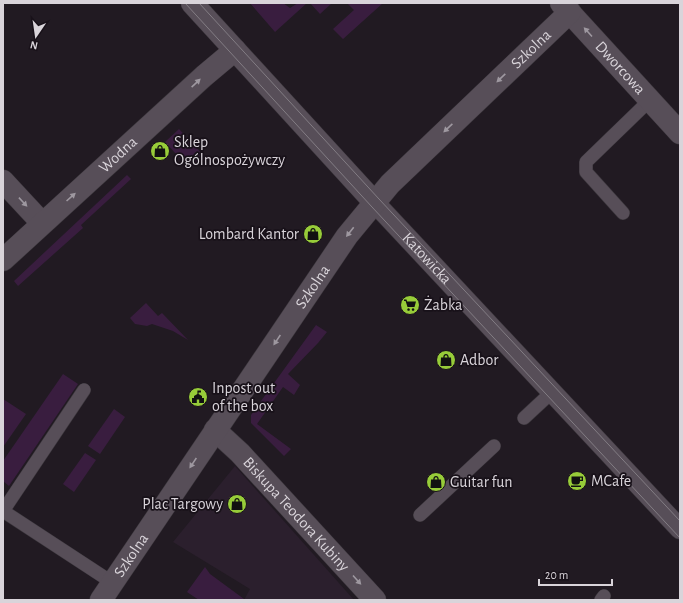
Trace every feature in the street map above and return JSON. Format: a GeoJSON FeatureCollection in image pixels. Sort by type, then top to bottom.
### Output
{"type":"FeatureCollection","features":[{"type":"Feature","properties":{"kind":"street","name":"Katowicka"},"geometry":{"type":"LineString","coordinates":[[192,3],[375,203],[680,529]]}},
{"type":"Feature","properties":{"kind":"street","name":"Dworcowa"},"geometry":{"type":"LineString","coordinates":[[565,7],[680,133]]}},
{"type":"Feature","properties":{"kind":"street","name":"Szkolna"},"geometry":{"type":"LineString","coordinates":[[107,592],[347,236],[390,184],[565,7]]}},
{"type":"Feature","properties":{"kind":"street","name":"Wodna"},"geometry":{"type":"LineString","coordinates":[[3,260],[42,223],[235,50]]}},
{"type":"Feature","properties":{"kind":"street"},"geometry":{"type":"LineString","coordinates":[[3,181],[42,223]]}},
{"type":"Feature","properties":{"kind":"street","name":"Biskupa Teodora Kubiny"},"geometry":{"type":"LineString","coordinates":[[215,430],[246,459],[376,600]]}},
{"type":"Feature","properties":{"kind":"lane"},"geometry":{"type":"LineString","coordinates":[[623,213],[586,172],[586,162],[650,100]]}},
{"type":"Feature","properties":{"kind":"lane"},"geometry":{"type":"LineString","coordinates":[[84,390],[3,511],[107,592]]}},
{"type":"Feature","properties":{"kind":"lane"},"geometry":{"type":"LineString","coordinates":[[524,418],[552,392]]}},
{"type":"Feature","properties":{"kind":"lane"},"geometry":{"type":"LineString","coordinates":[[420,516],[494,446]]}},
{"type":"Feature","properties":{"kind":"shaded area"},"geometry":{"type":"Polygon","coordinates":[[[250,3],[283,3],[290,8],[298,3],[307,3],[275,32],[250,3]]]}},
{"type":"Feature","properties":{"kind":"shaded area"},"geometry":{"type":"Polygon","coordinates":[[[310,3],[332,3],[320,14],[310,3]]]}},
{"type":"Feature","properties":{"kind":"shaded area"},"geometry":{"type":"Polygon","coordinates":[[[347,3],[383,3],[343,39],[333,29],[354,10],[347,3]]]}},
{"type":"Feature","properties":{"kind":"shaded area"},"geometry":{"type":"Polygon","coordinates":[[[179,129],[204,156],[190,169],[165,142],[179,129]]]}},
{"type":"Feature","properties":{"kind":"shaded area"},"geometry":{"type":"Polygon","coordinates":[[[127,175],[131,179],[81,225],[83,228],[18,286],[14,281],[127,175]]]}},
{"type":"Feature","properties":{"kind":"shaded area"},"geometry":{"type":"Polygon","coordinates":[[[146,303],[158,316],[162,313],[188,340],[173,331],[152,324],[147,326],[135,324],[130,318],[146,303]]]}},
{"type":"Feature","properties":{"kind":"shaded area"},"geometry":{"type":"Polygon","coordinates":[[[316,325],[327,332],[288,374],[300,385],[294,395],[283,387],[257,424],[291,449],[284,456],[251,423],[251,415],[316,325]]]}},
{"type":"Feature","properties":{"kind":"shaded area"},"geometry":{"type":"Polygon","coordinates":[[[63,374],[78,384],[9,486],[3,481],[3,461],[63,374]]]}},
{"type":"Feature","properties":{"kind":"shaded area"},"geometry":{"type":"Polygon","coordinates":[[[3,399],[26,414],[3,447],[3,399]]]}},
{"type":"Feature","properties":{"kind":"shaded area"},"geometry":{"type":"Polygon","coordinates":[[[114,409],[125,417],[100,454],[88,446],[114,409]]]}},
{"type":"Feature","properties":{"kind":"shaded area"},"geometry":{"type":"Polygon","coordinates":[[[85,453],[96,460],[74,492],[63,484],[85,453]]]}},
{"type":"Feature","properties":{"kind":"shaded area","name":"Plac Targowy"},"geometry":{"type":"Polygon","coordinates":[[[235,466],[354,600],[244,600],[250,589],[173,542],[235,466]]]}},
{"type":"Feature","properties":{"kind":"shaded area"},"geometry":{"type":"Polygon","coordinates":[[[205,567],[210,574],[244,599],[199,600],[187,592],[205,567]]]}},
{"type":"Feature","properties":{"kind":"tram line"},"geometry":{"type":"LineString","coordinates":[[185,3],[372,207],[680,538]]}},
{"type":"Feature","properties":{"kind":"tram line"},"geometry":{"type":"LineString","coordinates":[[199,3],[379,199],[680,521]]}},
{"type":"Feature","properties":{"kind":"place","name":"Sklep Ogólnospożywczy"},"geometry":{"type":"Point","coordinates":[160,151]}},
{"type":"Feature","properties":{"kind":"place","name":"Lombard Kantor"},"geometry":{"type":"Point","coordinates":[313,234]}},
{"type":"Feature","properties":{"kind":"place","name":"Żabka"},"geometry":{"type":"Point","coordinates":[410,305]}},
{"type":"Feature","properties":{"kind":"place","name":"Adbor"},"geometry":{"type":"Point","coordinates":[446,360]}},
{"type":"Feature","properties":{"kind":"place","name":"Inpost out of the box"},"geometry":{"type":"Point","coordinates":[198,397]}},
{"type":"Feature","properties":{"kind":"place","name":"MCafe"},"geometry":{"type":"Point","coordinates":[577,481]}},
{"type":"Feature","properties":{"kind":"place","name":"Guitar fun"},"geometry":{"type":"Point","coordinates":[436,482]}},
{"type":"Feature","properties":{"kind":"place","name":"Plac Targowy"},"geometry":{"type":"Point","coordinates":[237,504]}}]}
